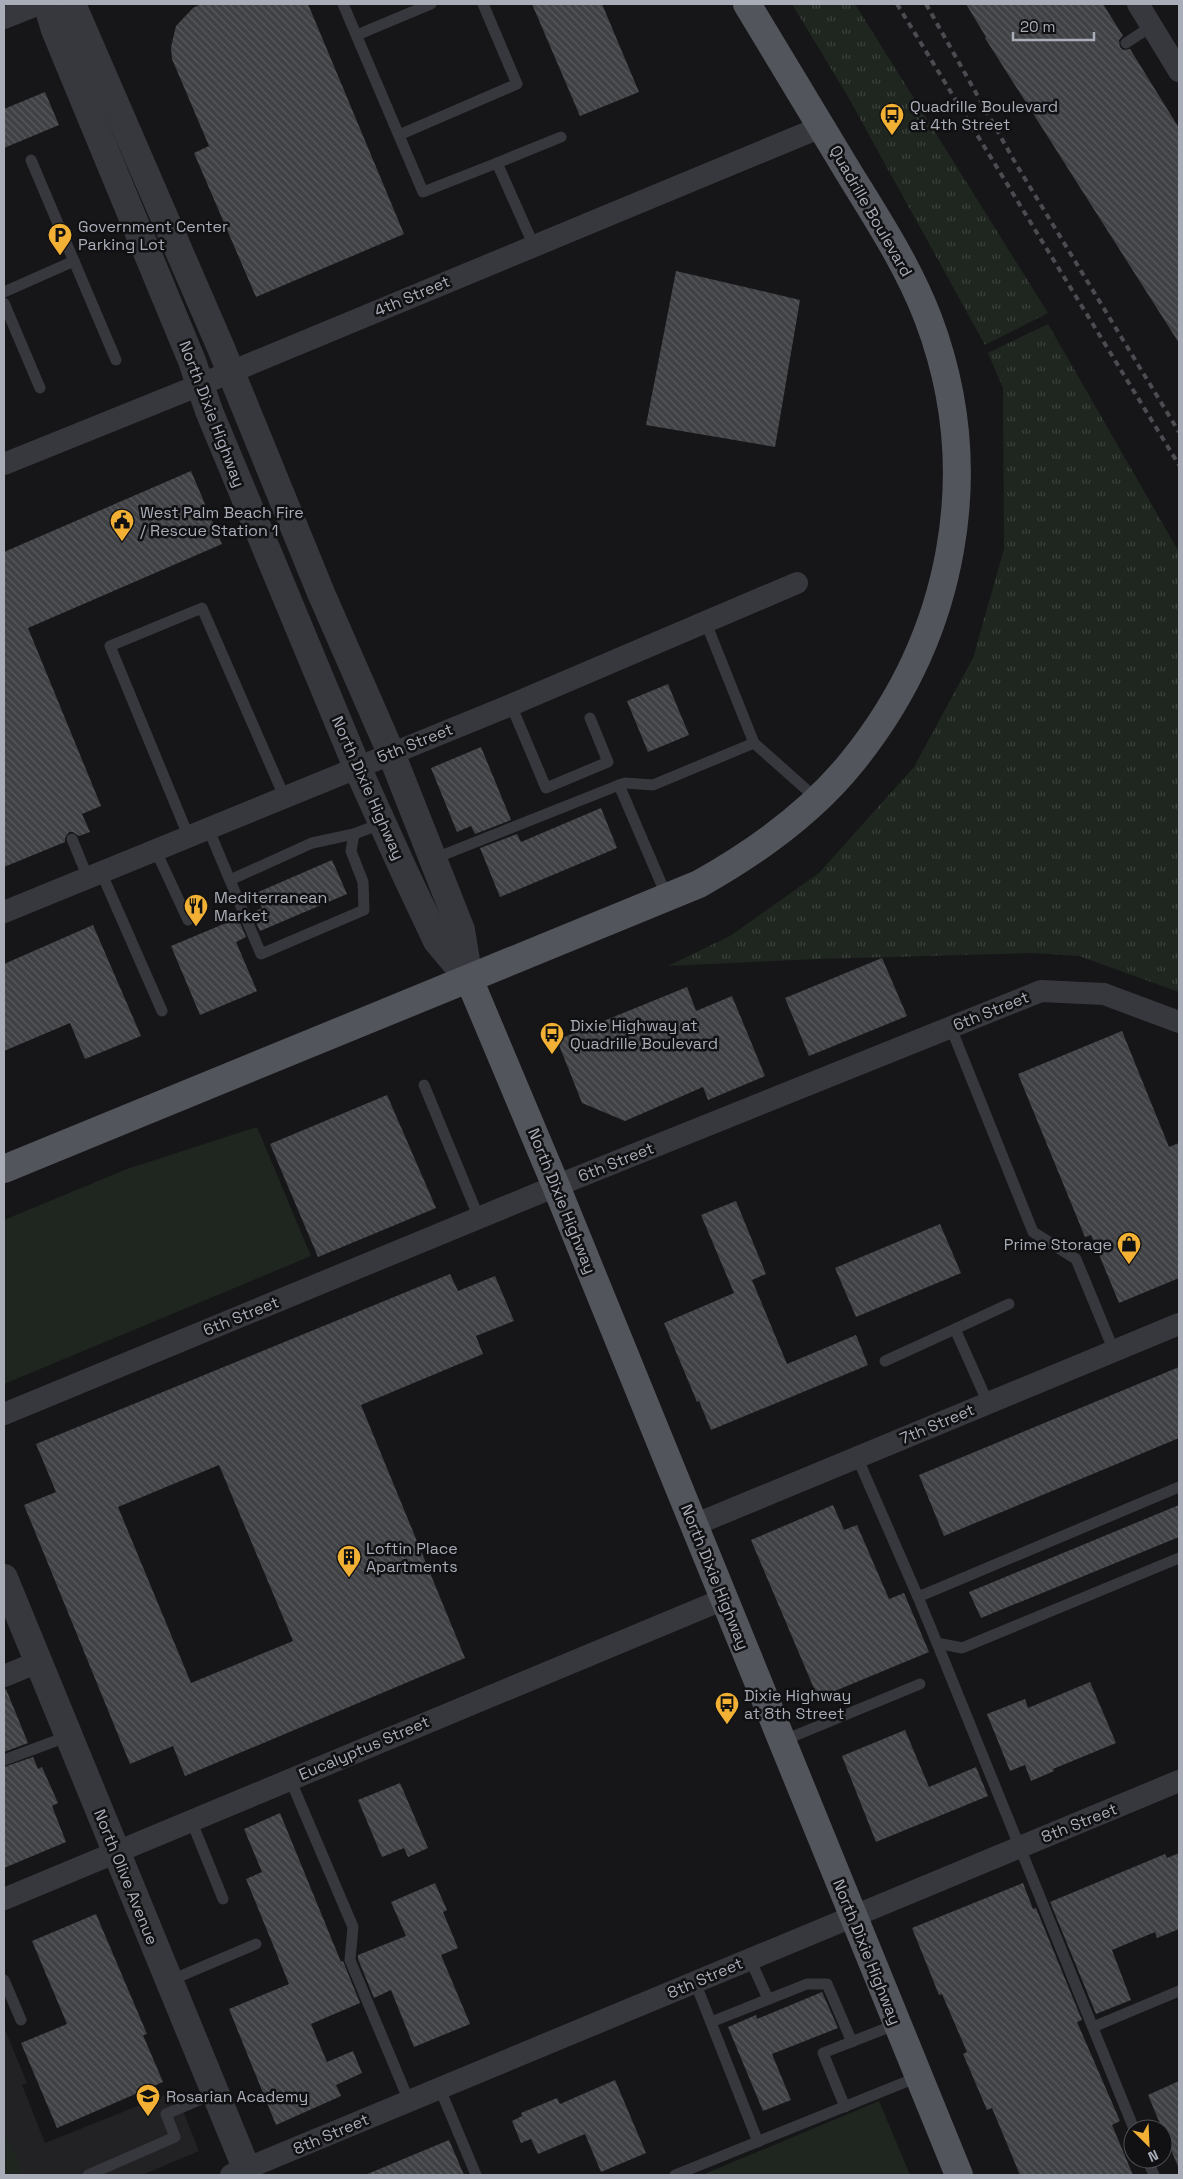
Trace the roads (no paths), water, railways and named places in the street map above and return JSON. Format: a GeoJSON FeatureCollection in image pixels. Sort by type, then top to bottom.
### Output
{"type":"FeatureCollection","features":[{"type":"Feature","properties":{"kind":"main road","name":"Quadrille Boulevard"},"geometry":{"type":"LineString","coordinates":[[5,1163],[469,979],[699,884],[740,861],[776,835],[817,799],[851,763],[880,725],[907,679],[929,632],[952,548],[957,465],[954,417],[948,386],[927,317],[900,257],[748,4]]}},
{"type":"Feature","properties":{"kind":"main road","name":"North Dixie Highway"},"geometry":{"type":"LineString","coordinates":[[469,979],[556,1186],[959,2175]]}},
{"type":"Feature","properties":{"kind":"street"},"geometry":{"type":"LineString","coordinates":[[4,18],[39,4]]}},
{"type":"Feature","properties":{"kind":"street","name":"North Dixie Highway"},"geometry":{"type":"LineString","coordinates":[[47,4],[55,30],[201,384],[209,411],[357,767],[437,941],[469,979]]}},
{"type":"Feature","properties":{"kind":"street","name":"North Dixie Highway"},"geometry":{"type":"LineString","coordinates":[[72,4],[221,348],[229,372],[321,594],[391,753],[461,930],[469,979]]}},
{"type":"Feature","properties":{"kind":"street"},"geometry":{"type":"LineString","coordinates":[[1138,4],[1179,71]]}},
{"type":"Feature","properties":{"kind":"street","name":"4th Street"},"geometry":{"type":"LineString","coordinates":[[4,464],[821,126]]}},
{"type":"Feature","properties":{"kind":"street","name":"5th Street"},"geometry":{"type":"LineString","coordinates":[[4,912],[511,704],[797,583]]}},
{"type":"Feature","properties":{"kind":"street","name":"6th Street"},"geometry":{"type":"LineString","coordinates":[[4,1414],[556,1186],[1041,991],[1104,994],[1179,1022]]}},
{"type":"Feature","properties":{"kind":"street","name":"7th Street"},"geometry":{"type":"LineString","coordinates":[[694,1524],[1179,1324]]}},
{"type":"Feature","properties":{"kind":"street","name":"North Olive Avenue"},"geometry":{"type":"LineString","coordinates":[[4,1578],[216,2094],[242,2173]]}},
{"type":"Feature","properties":{"kind":"street","name":"Eucalyptus Street"},"geometry":{"type":"LineString","coordinates":[[4,1899],[115,1851],[724,1599]]}},
{"type":"Feature","properties":{"kind":"street"},"geometry":{"type":"LineString","coordinates":[[4,1676],[38,1662]]}},
{"type":"Feature","properties":{"kind":"street","name":"8th Street"},"geometry":{"type":"LineString","coordinates":[[242,2173],[409,2101],[1179,1781]]}},
{"type":"Feature","properties":{"kind":"lane"},"geometry":{"type":"LineString","coordinates":[[343,4],[423,192],[561,137]]}},
{"type":"Feature","properties":{"kind":"lane"},"geometry":{"type":"LineString","coordinates":[[357,35],[430,4]]}},
{"type":"Feature","properties":{"kind":"lane"},"geometry":{"type":"LineString","coordinates":[[399,135],[517,84],[483,4]]}},
{"type":"Feature","properties":{"kind":"lane"},"geometry":{"type":"LineString","coordinates":[[1126,43],[1152,26]]}},
{"type":"Feature","properties":{"kind":"lane"},"geometry":{"type":"LineString","coordinates":[[31,160],[116,360]]}},
{"type":"Feature","properties":{"kind":"lane"},"geometry":{"type":"LineString","coordinates":[[497,163],[534,246]]}},
{"type":"Feature","properties":{"kind":"lane"},"geometry":{"type":"LineString","coordinates":[[4,292],[74,262]]}},
{"type":"Feature","properties":{"kind":"lane"},"geometry":{"type":"LineString","coordinates":[[4,303],[40,388]]}},
{"type":"Feature","properties":{"kind":"lane"},"geometry":{"type":"LineString","coordinates":[[284,796],[202,608],[110,646],[198,832],[230,880],[261,954],[364,910],[363,882],[351,851],[354,834]]}},
{"type":"Feature","properties":{"kind":"lane"},"geometry":{"type":"LineString","coordinates":[[706,623],[754,743],[817,799]]}},
{"type":"Feature","properties":{"kind":"lane"},"geometry":{"type":"LineString","coordinates":[[511,704],[546,788],[608,762],[590,718]]}},
{"type":"Feature","properties":{"kind":"lane"},"geometry":{"type":"LineString","coordinates":[[433,859],[619,785],[625,783],[653,785],[754,743]]}},
{"type":"Feature","properties":{"kind":"lane"},"geometry":{"type":"LineString","coordinates":[[619,785],[667,897]]}},
{"type":"Feature","properties":{"kind":"lane"},"geometry":{"type":"LineString","coordinates":[[230,880],[312,843],[354,834],[383,823]]}},
{"type":"Feature","properties":{"kind":"lane"},"geometry":{"type":"LineString","coordinates":[[72,839],[94,875],[162,1011]]}},
{"type":"Feature","properties":{"kind":"lane"},"geometry":{"type":"LineString","coordinates":[[155,849],[188,920]]}},
{"type":"Feature","properties":{"kind":"lane"},"geometry":{"type":"LineString","coordinates":[[951,1028],[1033,1232],[1076,1259],[1114,1351]]}},
{"type":"Feature","properties":{"kind":"lane"},"geometry":{"type":"LineString","coordinates":[[424,1085],[479,1218]]}},
{"type":"Feature","properties":{"kind":"lane"},"geometry":{"type":"LineString","coordinates":[[886,1361],[1009,1304]]}},
{"type":"Feature","properties":{"kind":"lane"},"geometry":{"type":"LineString","coordinates":[[955,1329],[988,1403]]}},
{"type":"Feature","properties":{"kind":"lane"},"geometry":{"type":"LineString","coordinates":[[858,1457],[918,1596],[1130,2119]]}},
{"type":"Feature","properties":{"kind":"lane"},"geometry":{"type":"LineString","coordinates":[[918,1596],[1179,1487]]}},
{"type":"Feature","properties":{"kind":"lane"},"geometry":{"type":"LineString","coordinates":[[937,1643],[962,1648],[1179,1558]]}},
{"type":"Feature","properties":{"kind":"lane"},"geometry":{"type":"LineString","coordinates":[[782,1741],[920,1684]]}},
{"type":"Feature","properties":{"kind":"lane"},"geometry":{"type":"LineString","coordinates":[[4,1760],[68,1736]]}},
{"type":"Feature","properties":{"kind":"lane"},"geometry":{"type":"LineString","coordinates":[[290,1779],[353,1927],[350,1960],[409,2101]]}},
{"type":"Feature","properties":{"kind":"lane"},"geometry":{"type":"LineString","coordinates":[[191,1820],[223,1899]]}},
{"type":"Feature","properties":{"kind":"lane"},"geometry":{"type":"LineString","coordinates":[[169,1981],[256,1944]]}},
{"type":"Feature","properties":{"kind":"lane"},"geometry":{"type":"LineString","coordinates":[[750,1959],[768,1999]]}},
{"type":"Feature","properties":{"kind":"lane"},"geometry":{"type":"LineString","coordinates":[[4,1980],[21,2020]]}},
{"type":"Feature","properties":{"kind":"lane"},"geometry":{"type":"LineString","coordinates":[[695,1982],[758,2142]]}},
{"type":"Feature","properties":{"kind":"lane"},"geometry":{"type":"LineString","coordinates":[[711,2022],[807,1984],[827,1984],[852,2042]]}},
{"type":"Feature","properties":{"kind":"lane"},"geometry":{"type":"LineString","coordinates":[[1093,2026],[1179,1991]]}},
{"type":"Feature","properties":{"kind":"lane"},"geometry":{"type":"LineString","coordinates":[[845,2107],[824,2053],[897,2024]]}},
{"type":"Feature","properties":{"kind":"lane"},"geometry":{"type":"LineString","coordinates":[[674,2175],[918,2077]]}},
{"type":"Feature","properties":{"kind":"lane"},"geometry":{"type":"LineString","coordinates":[[440,2089],[476,2175]]}},
{"type":"Feature","properties":{"kind":"lane"},"geometry":{"type":"LineString","coordinates":[[88,2175],[175,2137],[166,2114],[216,2094]]}},
{"type":"Feature","properties":{"kind":"railway"},"geometry":{"type":"LineString","coordinates":[[897,4],[1179,465]]}},
{"type":"Feature","properties":{"kind":"railway"},"geometry":{"type":"LineString","coordinates":[[926,4],[1016,164],[1179,432]]}},
{"type":"Feature","properties":{"kind":"place","name":"Quadrille Boulevard at 4th Street"},"geometry":{"type":"Point","coordinates":[892,136]}},
{"type":"Feature","properties":{"kind":"place","name":"Government Center Parking Lot"},"geometry":{"type":"Point","coordinates":[60,256]}},
{"type":"Feature","properties":{"kind":"place","name":"West Palm Beach Fire / Rescue Station 1"},"geometry":{"type":"Point","coordinates":[122,542]}},
{"type":"Feature","properties":{"kind":"place","name":"Mediterranean Market"},"geometry":{"type":"Point","coordinates":[196,927]}},
{"type":"Feature","properties":{"kind":"place","name":"Dixie Highway at Quadrille Boulevard"},"geometry":{"type":"Point","coordinates":[552,1055]}},
{"type":"Feature","properties":{"kind":"place","name":"Prime Storage"},"geometry":{"type":"Point","coordinates":[1129,1265]}},
{"type":"Feature","properties":{"kind":"place","name":"Loftin Place Apartments"},"geometry":{"type":"Point","coordinates":[349,1578]}},
{"type":"Feature","properties":{"kind":"place","name":"Dixie Highway at 8th Street"},"geometry":{"type":"Point","coordinates":[727,1725]}},
{"type":"Feature","properties":{"kind":"place","name":"Rosarian Academy"},"geometry":{"type":"Point","coordinates":[148,2117]}}]}
